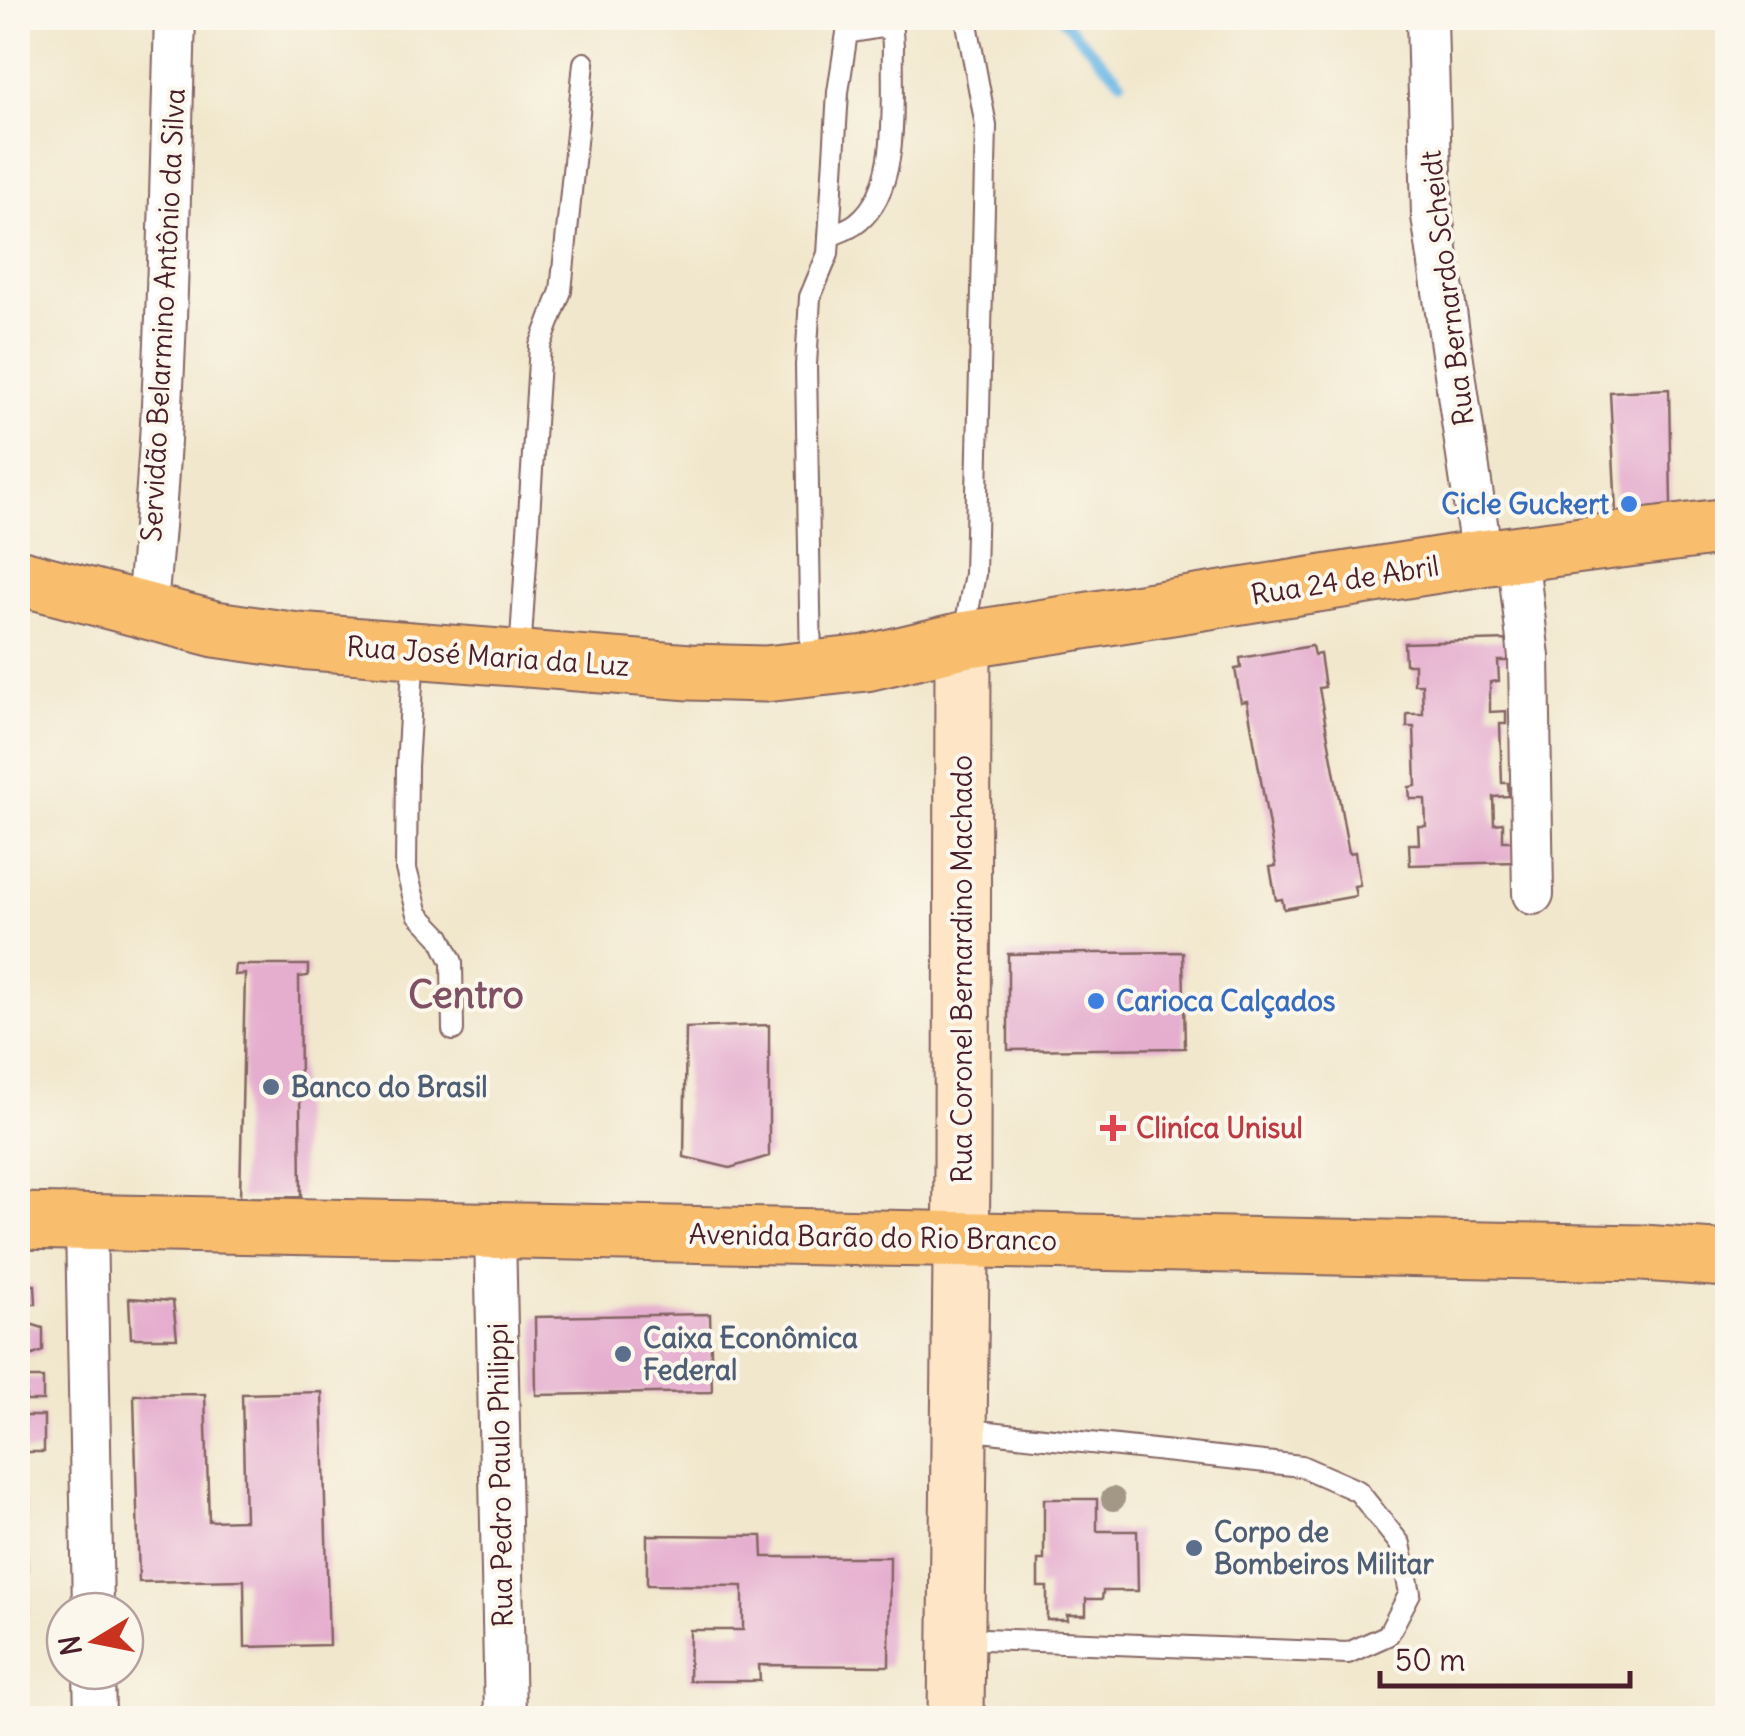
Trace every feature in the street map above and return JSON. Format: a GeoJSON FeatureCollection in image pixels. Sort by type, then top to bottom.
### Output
{"type":"FeatureCollection","features":[{"type":"Feature","properties":{"kind":"main road","name":"Rua 24 de Abril"},"geometry":{"type":"LineString","coordinates":[[963,640],[1500,555],[1728,526]]}},
{"type":"Feature","properties":{"kind":"main road","name":"Rua José Maria da Luz"},"geometry":{"type":"LineString","coordinates":[[18,577],[215,629],[298,641],[690,672],[810,671],[866,663],[963,640]]}},
{"type":"Feature","properties":{"kind":"main road","name":"Avenida Barão do Rio Branco"},"geometry":{"type":"LineString","coordinates":[[18,1221],[1644,1253],[1728,1259]]}},
{"type":"Feature","properties":{"kind":"street","name":"Servidão Belarmino Antônio da Silva"},"geometry":{"type":"LineString","coordinates":[[146,613],[164,396],[175,18]]}},
{"type":"Feature","properties":{"kind":"street","name":"Rua Bernardo Scheidt"},"geometry":{"type":"LineString","coordinates":[[1428,18],[1432,216],[1500,555],[1529,657],[1533,894]]}},
{"type":"Feature","properties":{"kind":"street","name":"Rua Coronel Bernardino Machado"},"geometry":{"type":"LineString","coordinates":[[956,1718],[963,640]]}},
{"type":"Feature","properties":{"kind":"street"},"geometry":{"type":"LineString","coordinates":[[86,1221],[93,1591]]}},
{"type":"Feature","properties":{"kind":"street","name":"Rua Pedro Paulo Philippi"},"geometry":{"type":"LineString","coordinates":[[496,1231],[504,1718]]}},
{"type":"Feature","properties":{"kind":"street"},"geometry":{"type":"LineString","coordinates":[[94,1691],[95,1718]]}},
{"type":"Feature","properties":{"kind":"lane"},"geometry":{"type":"LineString","coordinates":[[963,640],[975,574],[986,126],[966,18]]}},
{"type":"Feature","properties":{"kind":"lane"},"geometry":{"type":"LineString","coordinates":[[810,671],[806,366],[810,297],[828,254],[829,236],[838,92],[847,33],[882,28],[892,31],[893,47],[885,184],[856,225],[829,236]]}},
{"type":"Feature","properties":{"kind":"lane"},"geometry":{"type":"LineString","coordinates":[[520,656],[540,346],[562,291],[584,64]]}},
{"type":"Feature","properties":{"kind":"lane"},"geometry":{"type":"LineString","coordinates":[[414,650],[406,869],[418,914],[440,937],[452,962],[453,1030]]}},
{"type":"Feature","properties":{"kind":"lane"},"geometry":{"type":"LineString","coordinates":[[957,1638],[1348,1652],[1388,1635],[1410,1593],[1400,1544],[1358,1491],[1300,1466],[960,1429]]}},
{"type":"Feature","properties":{"kind":"building"},"geometry":{"type":"Polygon","coordinates":[[[1669,389],[1671,505],[1616,513],[1610,392],[1669,389]]]}},
{"type":"Feature","properties":{"kind":"building"},"geometry":{"type":"Polygon","coordinates":[[[1509,640],[1509,661],[1498,661],[1499,681],[1490,682],[1490,712],[1506,711],[1506,724],[1500,724],[1502,783],[1508,783],[1509,796],[1493,797],[1494,824],[1503,823],[1503,841],[1514,841],[1515,862],[1410,865],[1409,844],[1419,844],[1418,826],[1426,826],[1425,799],[1410,799],[1409,787],[1416,786],[1414,727],[1407,727],[1407,714],[1423,714],[1422,684],[1414,684],[1414,664],[1405,664],[1404,643],[1509,640]]]}},
{"type":"Feature","properties":{"kind":"building"},"geometry":{"type":"Polygon","coordinates":[[[1312,646],[1314,655],[1320,654],[1325,687],[1319,688],[1349,853],[1355,852],[1360,885],[1354,886],[1356,896],[1284,909],[1282,899],[1276,900],[1270,867],[1276,866],[1247,701],[1241,702],[1235,669],[1241,668],[1240,658],[1312,646]]]}},
{"type":"Feature","properties":{"kind":"building","name":"Carioca Calçados"},"geometry":{"type":"Polygon","coordinates":[[[1183,952],[1185,1048],[1008,1050],[1008,954],[1183,952]]]}},
{"type":"Feature","properties":{"kind":"building","name":"Banco do Brasil"},"geometry":{"type":"Polygon","coordinates":[[[235,965],[308,965],[308,976],[299,977],[301,1197],[240,1198],[245,974],[234,975],[235,965]]]}},
{"type":"Feature","properties":{"kind":"building"},"geometry":{"type":"Polygon","coordinates":[[[769,1025],[769,1156],[730,1168],[684,1157],[686,1028],[769,1025]]]}},
{"type":"Feature","properties":{"kind":"building"},"geometry":{"type":"Polygon","coordinates":[[[18,1285],[35,1285],[36,1304],[18,1304],[18,1285]]]}},
{"type":"Feature","properties":{"kind":"building"},"geometry":{"type":"Polygon","coordinates":[[[129,1298],[173,1301],[177,1338],[131,1338],[129,1298]]]}},
{"type":"Feature","properties":{"kind":"building","name":"Caixa Econômica Federal"},"geometry":{"type":"Polygon","coordinates":[[[710,1314],[712,1392],[536,1395],[535,1317],[710,1314]]]}},
{"type":"Feature","properties":{"kind":"building"},"geometry":{"type":"Polygon","coordinates":[[[27,1323],[43,1328],[43,1351],[28,1357],[27,1323]]]}},
{"type":"Feature","properties":{"kind":"building"},"geometry":{"type":"Polygon","coordinates":[[[25,1378],[43,1378],[43,1401],[26,1401],[25,1378]]]}},
{"type":"Feature","properties":{"kind":"building"},"geometry":{"type":"Polygon","coordinates":[[[322,1392],[329,1645],[245,1647],[244,1580],[139,1582],[134,1395],[205,1394],[209,1521],[245,1520],[242,1394],[322,1392]]]}},
{"type":"Feature","properties":{"kind":"building"},"geometry":{"type":"Polygon","coordinates":[[[24,1416],[44,1416],[44,1452],[24,1452],[24,1416]]]}},
{"type":"Feature","properties":{"kind":"building"},"geometry":{"type":"Polygon","coordinates":[[[1044,1499],[1097,1499],[1097,1531],[1137,1531],[1138,1591],[1103,1591],[1102,1599],[1086,1599],[1086,1615],[1047,1620],[1047,1587],[1038,1587],[1038,1560],[1044,1560],[1044,1499]]]}},
{"type":"Feature","properties":{"kind":"building"},"geometry":{"type":"Polygon","coordinates":[[[18,1502],[25,1502],[29,1615],[18,1616],[18,1502]]]}},
{"type":"Feature","properties":{"kind":"building"},"geometry":{"type":"Polygon","coordinates":[[[647,1535],[762,1536],[763,1557],[890,1557],[889,1666],[759,1665],[760,1681],[689,1681],[690,1630],[743,1630],[743,1586],[647,1585],[647,1535]]]}},
{"type":"Feature","properties":{"kind":"waterway"},"geometry":{"type":"LineString","coordinates":[[1061,18],[1121,81]]}},
{"type":"Feature","properties":{"kind":"place","name":"Cicle Guckert"},"geometry":{"type":"Point","coordinates":[1629,504]}},
{"type":"Feature","properties":{"kind":"place","name":"Carioca Calçados"},"geometry":{"type":"Point","coordinates":[1096,1001]}},
{"type":"Feature","properties":{"kind":"place","name":"Banco do Brasil"},"geometry":{"type":"Point","coordinates":[271,1087]}},
{"type":"Feature","properties":{"kind":"place","name":"Cliníca Unisul"},"geometry":{"type":"Point","coordinates":[1113,1128]}},
{"type":"Feature","properties":{"kind":"place","name":"Caixa Econômica Federal"},"geometry":{"type":"Point","coordinates":[623,1354]}},
{"type":"Feature","properties":{"kind":"place","name":"Corpo de Bombeiros Militar"},"geometry":{"type":"Point","coordinates":[1194,1548]}},
{"type":"Feature","properties":{"kind":"district","name":"Centro"},"geometry":{"type":"Point","coordinates":[466,994]}}]}
